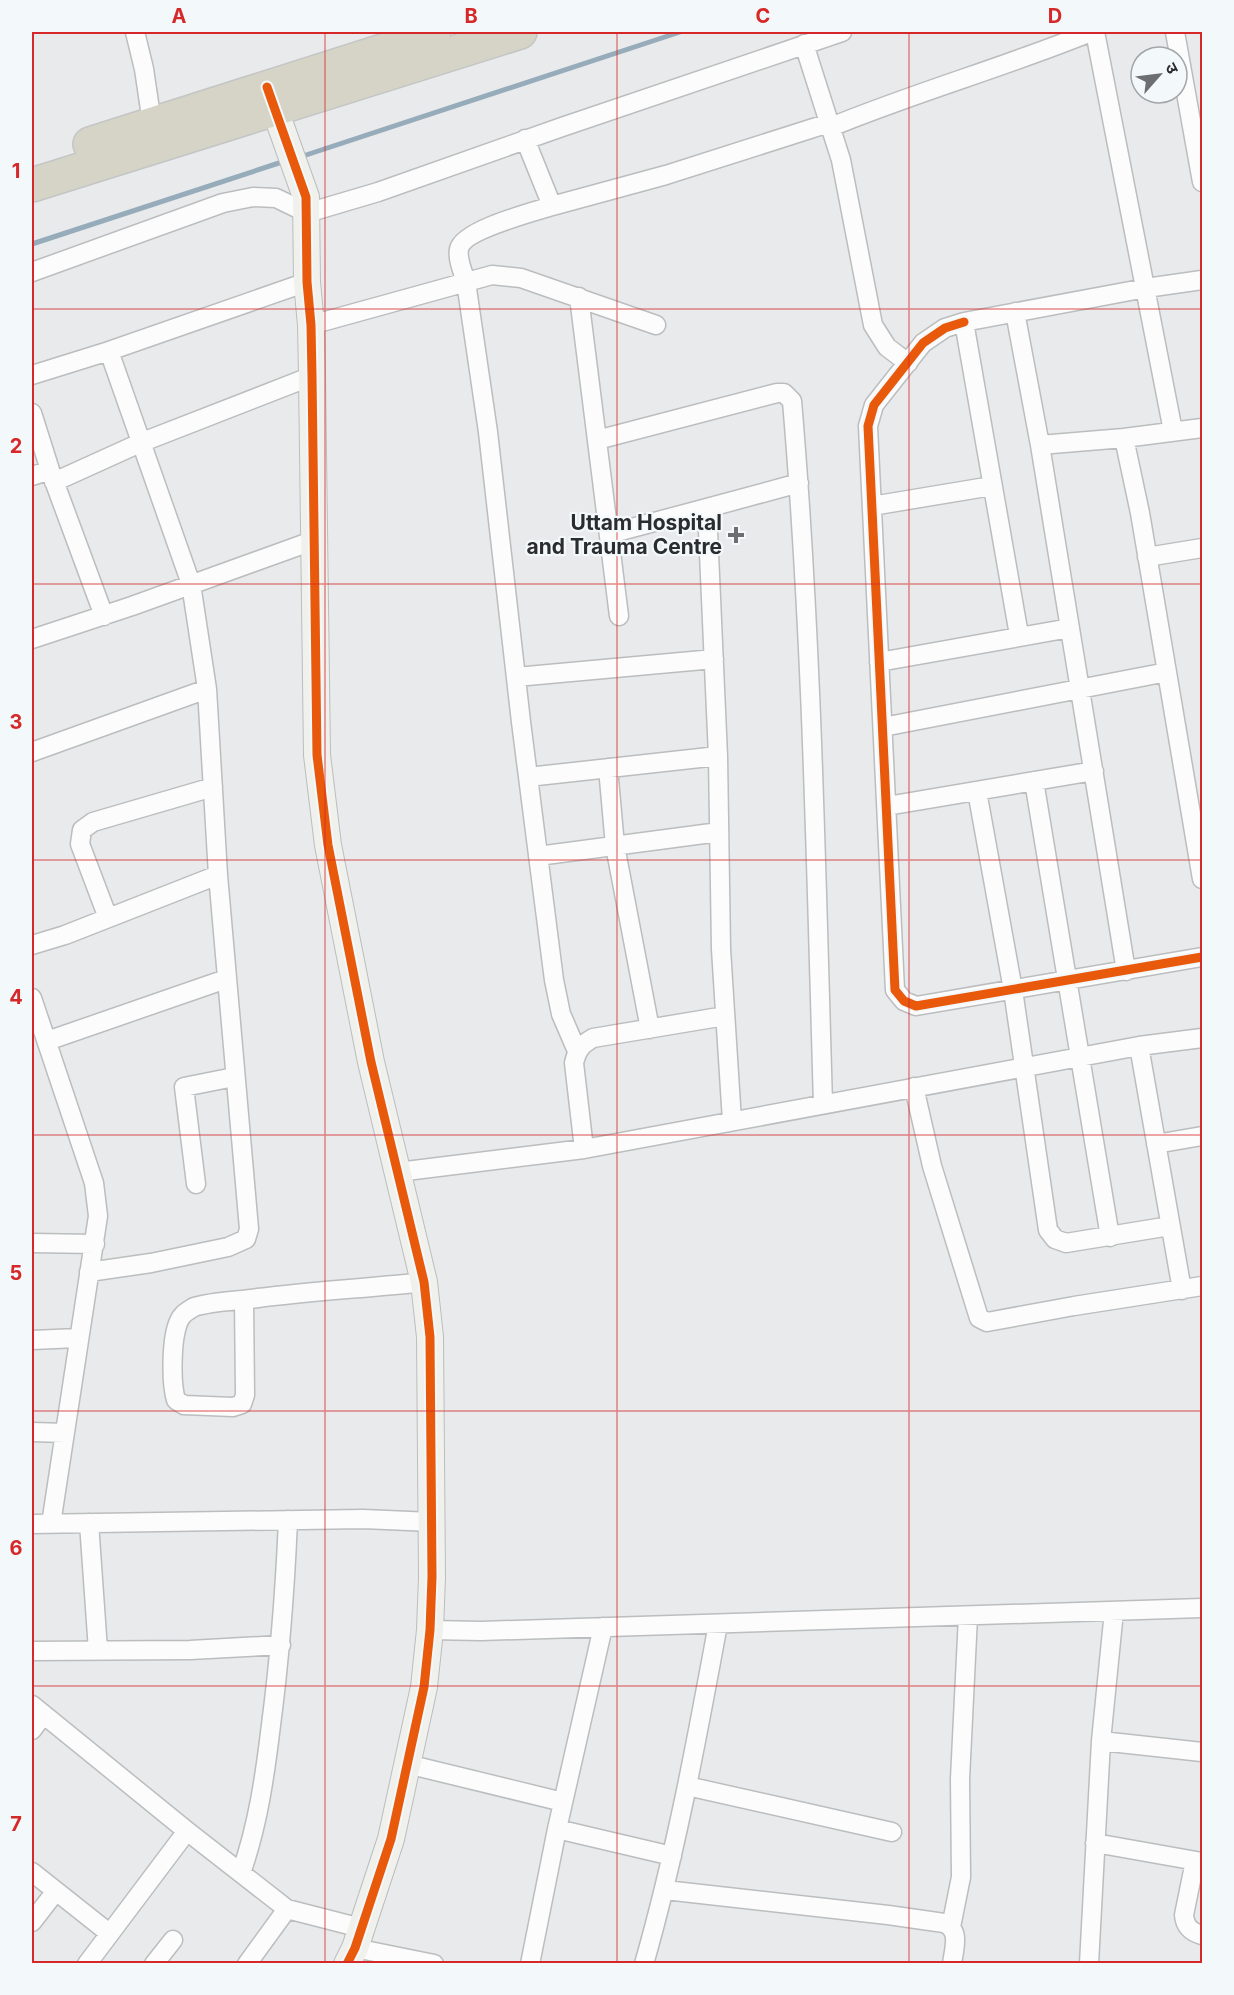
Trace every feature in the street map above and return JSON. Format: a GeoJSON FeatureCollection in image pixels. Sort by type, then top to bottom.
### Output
{"type":"FeatureCollection","features":[{"type":"Feature","properties":{"kind":"highway"},"geometry":{"type":"LineString","coordinates":[[32,185],[444,32]]}},
{"type":"Feature","properties":{"kind":"highway"},"geometry":{"type":"LineString","coordinates":[[32,163],[152,123],[271,98],[520,32]]}},
{"type":"Feature","properties":{"kind":"street"},"geometry":{"type":"LineString","coordinates":[[135,32],[144,69],[152,123]]}},
{"type":"Feature","properties":{"kind":"street"},"geometry":{"type":"LineString","coordinates":[[32,272],[223,204],[253,197],[276,198],[306,205],[378,192],[525,139],[842,32]]}},
{"type":"Feature","properties":{"kind":"street"},"geometry":{"type":"LineString","coordinates":[[577,1051],[561,1014],[554,980],[488,432],[459,249],[465,238],[481,230],[552,206],[666,175],[830,125],[1051,48],[1090,32]]}},
{"type":"Feature","properties":{"kind":"street"},"geometry":{"type":"LineString","coordinates":[[1095,32],[1173,431]]}},
{"type":"Feature","properties":{"kind":"street"},"geometry":{"type":"LineString","coordinates":[[1175,32],[1200,151],[1203,182]]}},
{"type":"Feature","properties":{"kind":"street"},"geometry":{"type":"LineString","coordinates":[[804,44],[841,160],[873,325],[887,347],[908,363]]}},
{"type":"Feature","properties":{"kind":"street"},"geometry":{"type":"LineString","coordinates":[[271,98],[306,205],[307,282],[311,325],[317,755],[328,845],[371,1062],[424,1282],[430,1337],[432,1522],[430,1630],[424,1687],[391,1839],[354,1946]]}},
{"type":"Feature","properties":{"kind":"street"},"geometry":{"type":"LineString","coordinates":[[525,139],[552,206]]}},
{"type":"Feature","properties":{"kind":"street"},"geometry":{"type":"LineString","coordinates":[[311,325],[492,275],[521,278],[656,325]]}},
{"type":"Feature","properties":{"kind":"street"},"geometry":{"type":"LineString","coordinates":[[1203,280],[1015,312],[945,328],[923,343],[874,405],[868,426],[896,990],[904,1001],[916,1006],[1203,957]]}},
{"type":"Feature","properties":{"kind":"street"},"geometry":{"type":"LineString","coordinates":[[32,375],[109,351],[307,282]]}},
{"type":"Feature","properties":{"kind":"street"},"geometry":{"type":"LineString","coordinates":[[579,297],[619,616]]}},
{"type":"Feature","properties":{"kind":"street"},"geometry":{"type":"LineString","coordinates":[[1015,312],[1040,445],[1126,971]]}},
{"type":"Feature","properties":{"kind":"street"},"geometry":{"type":"LineString","coordinates":[[964,322],[1019,635]]}},
{"type":"Feature","properties":{"kind":"street"},"geometry":{"type":"LineString","coordinates":[[89,1272],[151,1263],[217,1249],[246,1239],[249,1229],[226,979],[207,689],[191,584],[109,351]]}},
{"type":"Feature","properties":{"kind":"street"},"geometry":{"type":"LineString","coordinates":[[32,476],[52,476],[312,376]]}},
{"type":"Feature","properties":{"kind":"street"},"geometry":{"type":"LineString","coordinates":[[597,440],[784,393],[792,401],[802,525],[813,774],[823,1104]]}},
{"type":"Feature","properties":{"kind":"street"},"geometry":{"type":"LineString","coordinates":[[32,413],[52,476],[104,616]]}},
{"type":"Feature","properties":{"kind":"street"},"geometry":{"type":"LineString","coordinates":[[1040,445],[1203,428]]}},
{"type":"Feature","properties":{"kind":"street"},"geometry":{"type":"LineString","coordinates":[[1124,438],[1167,672],[1197,819],[1203,879]]}},
{"type":"Feature","properties":{"kind":"street"},"geometry":{"type":"LineString","coordinates":[[609,534],[799,483]]}},
{"type":"Feature","properties":{"kind":"street"},"geometry":{"type":"LineString","coordinates":[[872,506],[992,486]]}},
{"type":"Feature","properties":{"kind":"street"},"geometry":{"type":"LineString","coordinates":[[707,508],[718,756],[721,949],[732,1121]]}},
{"type":"Feature","properties":{"kind":"street"},"geometry":{"type":"LineString","coordinates":[[32,639],[104,616],[315,540]]}},
{"type":"Feature","properties":{"kind":"street"},"geometry":{"type":"LineString","coordinates":[[1147,557],[1203,548]]}},
{"type":"Feature","properties":{"kind":"street"},"geometry":{"type":"LineString","coordinates":[[879,662],[1070,627]]}},
{"type":"Feature","properties":{"kind":"street"},"geometry":{"type":"LineString","coordinates":[[516,677],[714,658]]}},
{"type":"Feature","properties":{"kind":"street"},"geometry":{"type":"LineString","coordinates":[[883,728],[1167,672]]}},
{"type":"Feature","properties":{"kind":"street"},"geometry":{"type":"LineString","coordinates":[[32,752],[207,689]]}},
{"type":"Feature","properties":{"kind":"street"},"geometry":{"type":"LineString","coordinates":[[528,777],[718,756]]}},
{"type":"Feature","properties":{"kind":"street"},"geometry":{"type":"LineString","coordinates":[[608,768],[615,846],[650,1029]]}},
{"type":"Feature","properties":{"kind":"street"},"geometry":{"type":"LineString","coordinates":[[887,806],[1094,771]]}},
{"type":"Feature","properties":{"kind":"street"},"geometry":{"type":"LineString","coordinates":[[1034,781],[1110,1236]]}},
{"type":"Feature","properties":{"kind":"street"},"geometry":{"type":"LineString","coordinates":[[108,918],[80,844],[82,830],[93,822],[213,787]]}},
{"type":"Feature","properties":{"kind":"street"},"geometry":{"type":"LineString","coordinates":[[977,791],[1013,990],[1048,1230],[1055,1239],[1066,1243],[1170,1226]]}},
{"type":"Feature","properties":{"kind":"street"},"geometry":{"type":"LineString","coordinates":[[538,856],[719,832]]}},
{"type":"Feature","properties":{"kind":"street"},"geometry":{"type":"LineString","coordinates":[[32,945],[218,875]]}},
{"type":"Feature","properties":{"kind":"street"},"geometry":{"type":"LineString","coordinates":[[46,1041],[226,979]]}},
{"type":"Feature","properties":{"kind":"street"},"geometry":{"type":"LineString","coordinates":[[32,998],[94,1183],[98,1216],[51,1524]]}},
{"type":"Feature","properties":{"kind":"street"},"geometry":{"type":"LineString","coordinates":[[584,1149],[574,1063],[577,1051],[585,1043],[593,1038],[725,1016]]}},
{"type":"Feature","properties":{"kind":"street"},"geometry":{"type":"LineString","coordinates":[[398,1172],[584,1149],[1081,1056],[1203,1038]]}},
{"type":"Feature","properties":{"kind":"street"},"geometry":{"type":"LineString","coordinates":[[1139,1046],[1182,1290]]}},
{"type":"Feature","properties":{"kind":"street"},"geometry":{"type":"LineString","coordinates":[[196,1184],[184,1087],[234,1077]]}},
{"type":"Feature","properties":{"kind":"street"},"geometry":{"type":"LineString","coordinates":[[914,1087],[932,1166],[979,1318],[987,1322],[1203,1286]]}},
{"type":"Feature","properties":{"kind":"street"},"geometry":{"type":"LineString","coordinates":[[1156,1144],[1203,1136]]}},
{"type":"Feature","properties":{"kind":"street"},"geometry":{"type":"LineString","coordinates":[[32,1243],[94,1244]]}},
{"type":"Feature","properties":{"kind":"street"},"geometry":{"type":"LineString","coordinates":[[244,1300],[245,1395],[242,1404],[233,1407],[184,1405],[176,1400],[172,1388],[175,1330],[178,1320],[194,1307],[244,1300],[424,1282]]}},
{"type":"Feature","properties":{"kind":"street"},"geometry":{"type":"LineString","coordinates":[[32,1340],[78,1338]]}},
{"type":"Feature","properties":{"kind":"street"},"geometry":{"type":"LineString","coordinates":[[32,1432],[65,1434]]}},
{"type":"Feature","properties":{"kind":"street"},"geometry":{"type":"LineString","coordinates":[[32,1524],[363,1519],[432,1522]]}},
{"type":"Feature","properties":{"kind":"street"},"geometry":{"type":"LineString","coordinates":[[241,1873],[256,1821],[267,1760],[281,1645],[288,1520]]}},
{"type":"Feature","properties":{"kind":"street"},"geometry":{"type":"LineString","coordinates":[[89,1523],[98,1650]]}},
{"type":"Feature","properties":{"kind":"street"},"geometry":{"type":"LineString","coordinates":[[430,1630],[481,1631],[1203,1608]]}},
{"type":"Feature","properties":{"kind":"street"},"geometry":{"type":"LineString","coordinates":[[1089,1964],[1101,1741],[1114,1611]]}},
{"type":"Feature","properties":{"kind":"street"},"geometry":{"type":"LineString","coordinates":[[951,1926],[961,1877],[960,1779],[968,1616]]}},
{"type":"Feature","properties":{"kind":"street"},"geometry":{"type":"LineString","coordinates":[[644,1964],[665,1890],[718,1624]]}},
{"type":"Feature","properties":{"kind":"street"},"geometry":{"type":"LineString","coordinates":[[530,1964],[557,1829],[603,1627]]}},
{"type":"Feature","properties":{"kind":"street"},"geometry":{"type":"LineString","coordinates":[[32,1651],[190,1650],[281,1645]]}},
{"type":"Feature","properties":{"kind":"street"},"geometry":{"type":"LineString","coordinates":[[32,1730],[38,1710],[187,1832],[287,1909],[354,1946],[434,1964]]}},
{"type":"Feature","properties":{"kind":"street"},"geometry":{"type":"LineString","coordinates":[[1101,1741],[1203,1752]]}},
{"type":"Feature","properties":{"kind":"street"},"geometry":{"type":"LineString","coordinates":[[408,1764],[564,1802]]}},
{"type":"Feature","properties":{"kind":"street"},"geometry":{"type":"LineString","coordinates":[[687,1786],[892,1832]]}},
{"type":"Feature","properties":{"kind":"street"},"geometry":{"type":"LineString","coordinates":[[557,1829],[672,1856]]}},
{"type":"Feature","properties":{"kind":"street"},"geometry":{"type":"LineString","coordinates":[[87,1964],[187,1832]]}},
{"type":"Feature","properties":{"kind":"street"},"geometry":{"type":"LineString","coordinates":[[1095,1843],[1199,1862],[1184,1922],[1188,1929],[1203,1935]]}},
{"type":"Feature","properties":{"kind":"street"},"geometry":{"type":"LineString","coordinates":[[32,1872],[110,1934]]}},
{"type":"Feature","properties":{"kind":"street"},"geometry":{"type":"LineString","coordinates":[[665,1890],[944,1923],[951,1926],[954,1931],[952,1964]]}},
{"type":"Feature","properties":{"kind":"street"},"geometry":{"type":"LineString","coordinates":[[32,1922],[56,1891]]}},
{"type":"Feature","properties":{"kind":"street"},"geometry":{"type":"LineString","coordinates":[[247,1964],[287,1909]]}},
{"type":"Feature","properties":{"kind":"street"},"geometry":{"type":"LineString","coordinates":[[154,1964],[173,1940]]}},
{"type":"Feature","properties":{"kind":"waterway"},"geometry":{"type":"LineString","coordinates":[[300,157],[680,32]]}},
{"type":"Feature","properties":{"kind":"waterway"},"geometry":{"type":"LineString","coordinates":[[32,244],[285,161]]}},
{"type":"Feature","properties":{"kind":"cycle path"},"geometry":{"type":"LineString","coordinates":[[267,87],[306,197],[307,282],[311,325],[317,755],[328,845],[371,1062],[424,1282],[430,1337],[432,1577],[430,1630],[424,1687],[391,1839],[355,1948],[347,1964]]}},
{"type":"Feature","properties":{"kind":"cycle path"},"geometry":{"type":"LineString","coordinates":[[964,322],[945,328],[923,343],[874,405],[868,426],[895,990],[904,1001],[916,1006],[1202,957]]}},
{"type":"Feature","properties":{"kind":"place","name":"Uttam Hospital and Trauma Centre"},"geometry":{"type":"Point","coordinates":[736,535]}}]}
